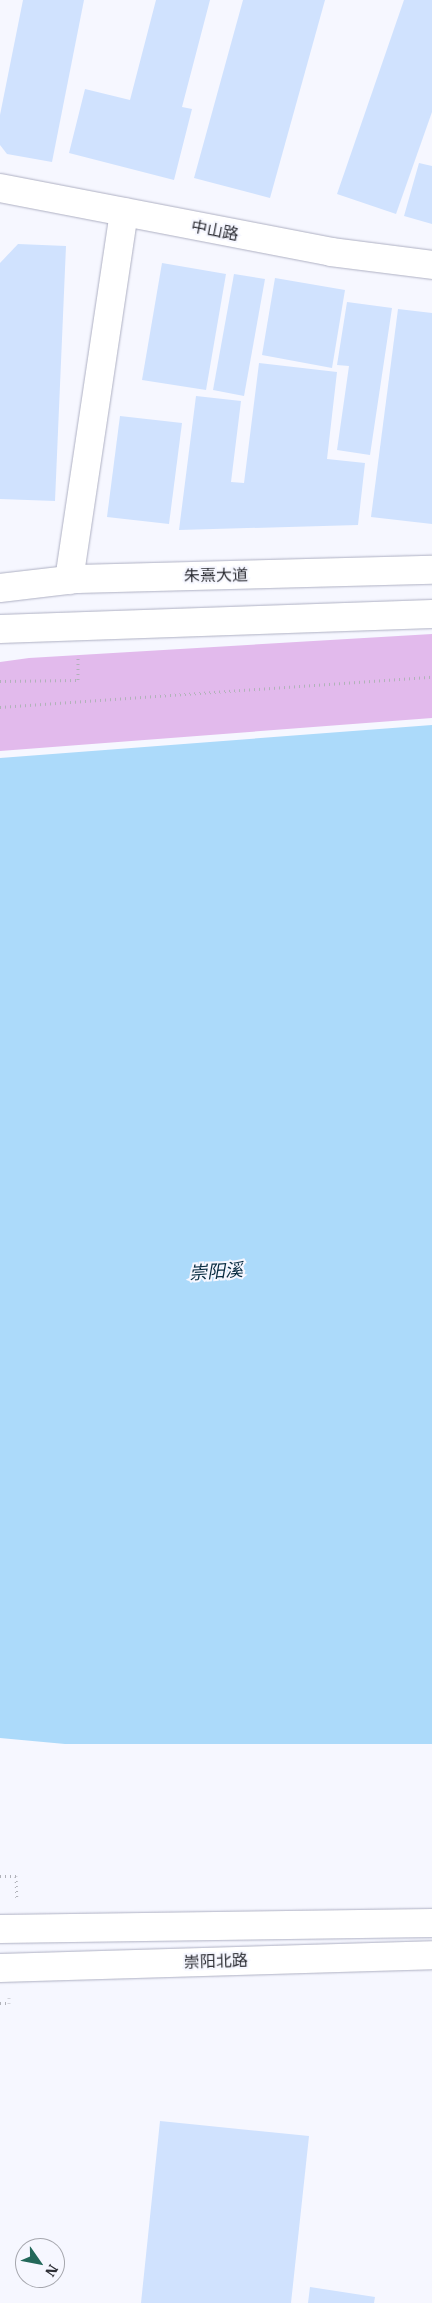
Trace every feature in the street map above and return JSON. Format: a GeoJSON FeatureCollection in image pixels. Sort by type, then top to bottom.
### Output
{"type":"FeatureCollection","features":[{"type":"Feature","properties":{"kind":"main road","name":"中山路"},"geometry":{"type":"LineString","coordinates":[[0,188],[331,252],[432,265]]}},
{"type":"Feature","properties":{"kind":"main road"},"geometry":{"type":"LineString","coordinates":[[69,580],[124,212]]}},
{"type":"Feature","properties":{"kind":"main road","name":"朱熹大道"},"geometry":{"type":"LineString","coordinates":[[0,588],[69,580],[432,570]]}},
{"type":"Feature","properties":{"kind":"main road"},"geometry":{"type":"LineString","coordinates":[[0,629],[432,614]]}},
{"type":"Feature","properties":{"kind":"main road"},"geometry":{"type":"LineString","coordinates":[[0,1929],[432,1923]]}},
{"type":"Feature","properties":{"kind":"main road","name":"崇阳北路"},"geometry":{"type":"LineString","coordinates":[[0,1968],[432,1955]]}},
{"type":"Feature","properties":{"kind":"path"},"geometry":{"type":"LineString","coordinates":[[0,681],[78,680],[77,626]]}},
{"type":"Feature","properties":{"kind":"path"},"geometry":{"type":"LineString","coordinates":[[0,707],[432,677]]}},
{"type":"Feature","properties":{"kind":"path"},"geometry":{"type":"LineString","coordinates":[[0,1876],[16,1876]]}},
{"type":"Feature","properties":{"kind":"path"},"geometry":{"type":"LineString","coordinates":[[0,2003],[9,2003]]}},
{"type":"Feature","properties":{"kind":"shaded area"},"geometry":{"type":"Polygon","coordinates":[[[432,634],[432,718],[0,751],[0,662],[29,658],[432,634]]]}},
{"type":"Feature","properties":{"kind":"water","name":"崇阳溪"},"geometry":{"type":"Polygon","coordinates":[[[432,725],[432,1744],[65,1744],[0,1738],[0,758],[432,725]]]}},
{"type":"Feature","properties":{"kind":"building"},"geometry":{"type":"Polygon","coordinates":[[[23,0],[84,0],[52,162],[7,154],[0,145],[0,115],[23,0]]]}},
{"type":"Feature","properties":{"kind":"building"},"geometry":{"type":"Polygon","coordinates":[[[156,0],[210,0],[182,107],[192,109],[174,180],[69,153],[85,89],[130,100],[156,0]]]}},
{"type":"Feature","properties":{"kind":"building"},"geometry":{"type":"Polygon","coordinates":[[[243,0],[325,0],[270,198],[194,178],[243,0]]]}},
{"type":"Feature","properties":{"kind":"building"},"geometry":{"type":"Polygon","coordinates":[[[404,0],[432,0],[432,112],[396,214],[337,194],[404,0]]]}},
{"type":"Feature","properties":{"kind":"building"},"geometry":{"type":"Polygon","coordinates":[[[419,163],[432,166],[432,224],[404,216],[419,163]]]}},
{"type":"Feature","properties":{"kind":"building"},"geometry":{"type":"Polygon","coordinates":[[[18,244],[66,246],[55,501],[0,499],[0,263],[18,244]]]}},
{"type":"Feature","properties":{"kind":"building"},"geometry":{"type":"Polygon","coordinates":[[[162,263],[226,274],[206,390],[142,380],[162,263]]]}},
{"type":"Feature","properties":{"kind":"building"},"geometry":{"type":"Polygon","coordinates":[[[234,274],[265,279],[244,396],[213,390],[234,274]]]}},
{"type":"Feature","properties":{"kind":"building"},"geometry":{"type":"Polygon","coordinates":[[[275,278],[345,290],[332,368],[262,355],[275,278]]]}},
{"type":"Feature","properties":{"kind":"building"},"geometry":{"type":"Polygon","coordinates":[[[347,302],[392,308],[370,455],[337,450],[349,366],[337,365],[347,302]]]}},
{"type":"Feature","properties":{"kind":"building"},"geometry":{"type":"Polygon","coordinates":[[[398,309],[432,313],[432,524],[371,517],[398,309]]]}},
{"type":"Feature","properties":{"kind":"building"},"geometry":{"type":"Polygon","coordinates":[[[259,363],[337,372],[327,459],[365,463],[358,525],[179,530],[196,396],[241,401],[231,482],[244,483],[259,363]]]}},
{"type":"Feature","properties":{"kind":"building"},"geometry":{"type":"Polygon","coordinates":[[[120,416],[182,423],[169,524],[107,517],[120,416]]]}},
{"type":"Feature","properties":{"kind":"building"},"geometry":{"type":"Polygon","coordinates":[[[160,2121],[309,2136],[291,2303],[141,2303],[160,2121]]]}},
{"type":"Feature","properties":{"kind":"building"},"geometry":{"type":"Polygon","coordinates":[[[310,2287],[375,2297],[374,2303],[308,2303],[310,2287]]]}}]}
